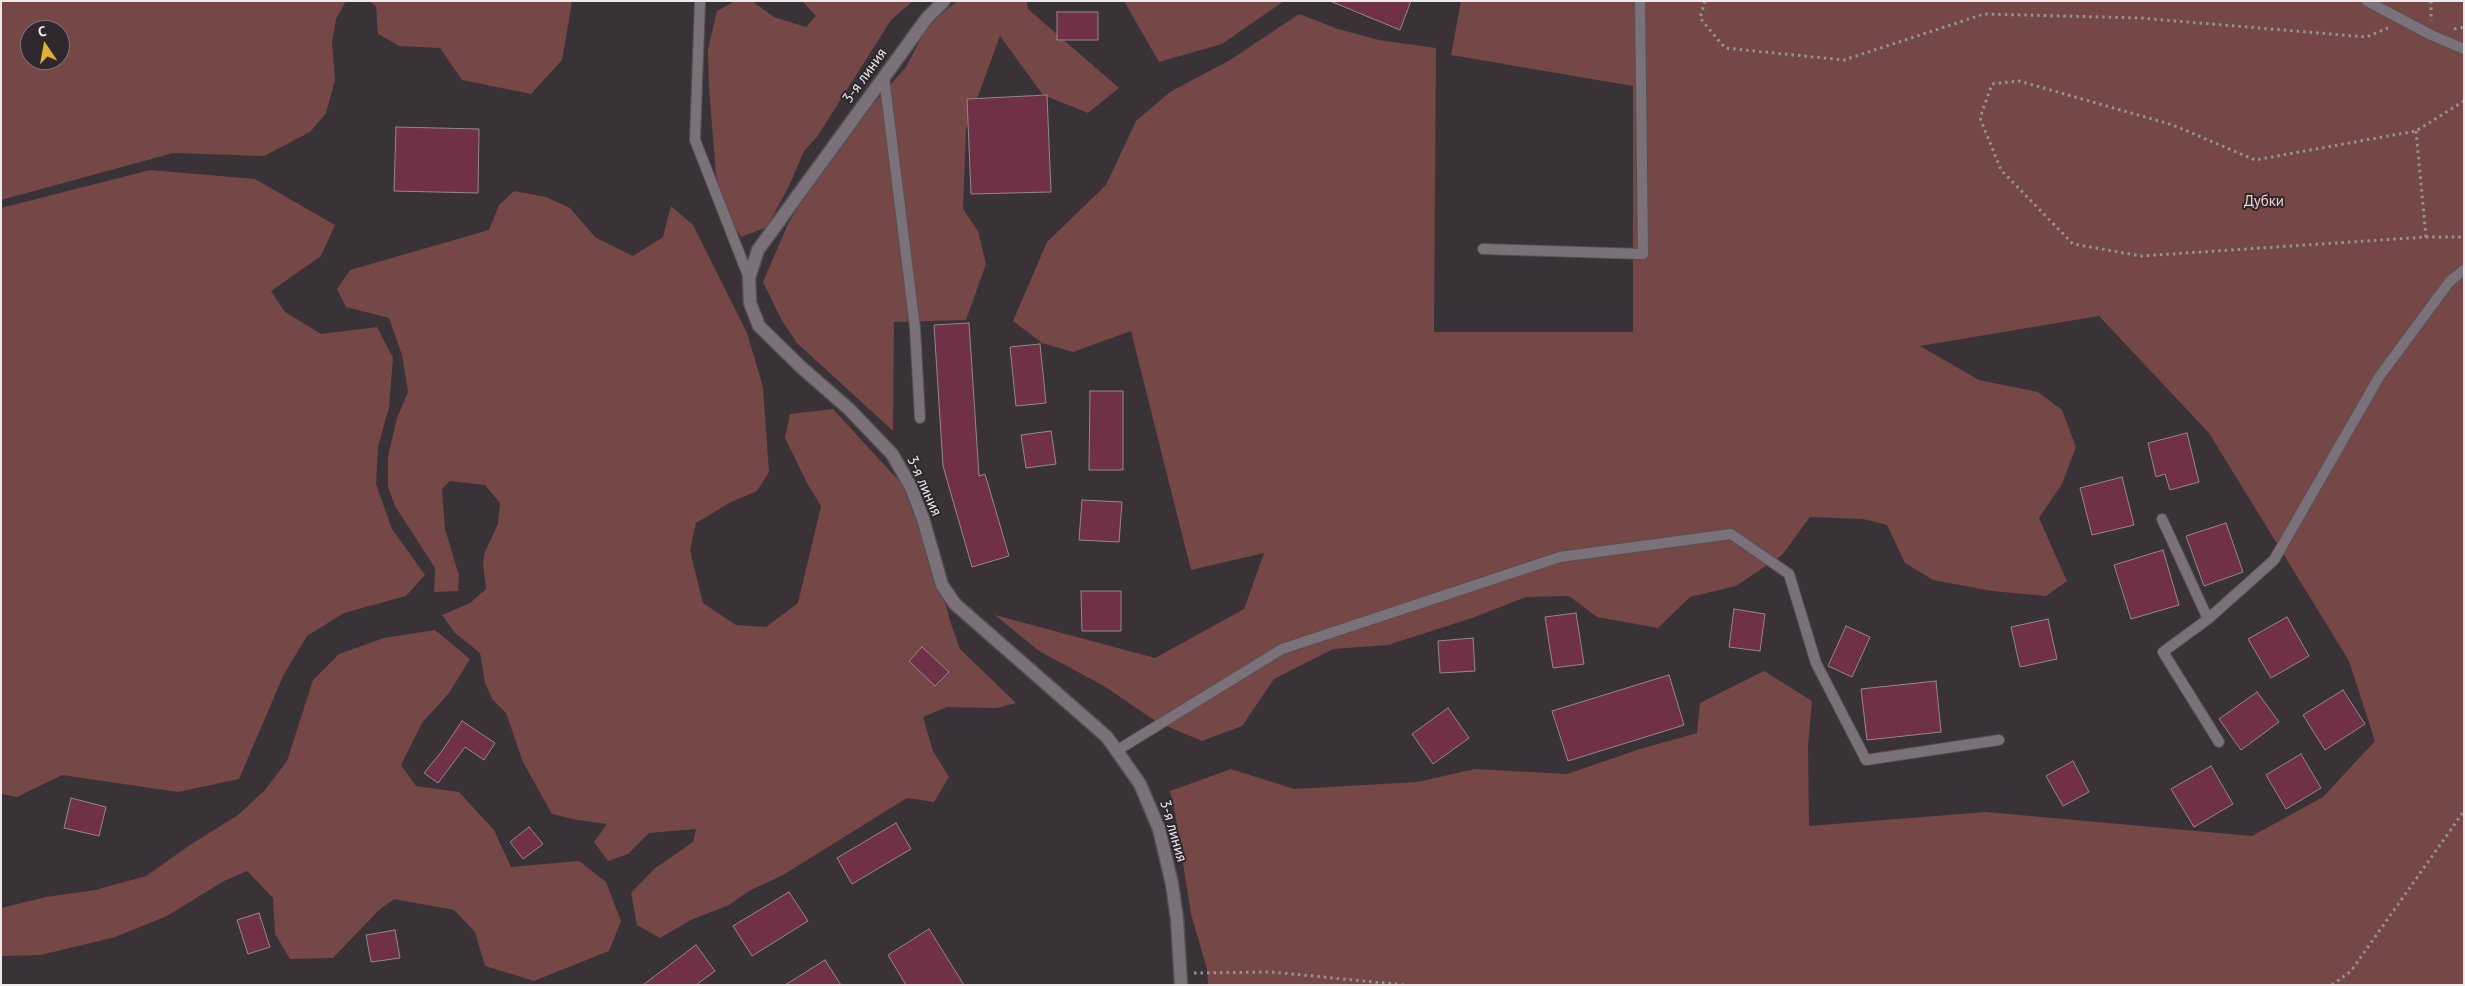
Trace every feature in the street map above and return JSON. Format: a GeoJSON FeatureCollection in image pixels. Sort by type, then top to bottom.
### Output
{"type":"FeatureCollection","features":[{"type":"Feature","properties":{"kind":"street","name":"3-я линия"},"geometry":{"type":"LineString","coordinates":[[944,1],[926,18],[758,250],[749,278],[750,303],[759,326],[802,368],[849,409],[892,454],[911,487],[923,519],[942,585],[954,604],[1106,737],[1140,784],[1159,829],[1172,884],[1181,979]]}},
{"type":"Feature","properties":{"kind":"lane"},"geometry":{"type":"LineString","coordinates":[[700,1],[695,140],[749,278]]}},
{"type":"Feature","properties":{"kind":"lane"},"geometry":{"type":"LineString","coordinates":[[1483,249],[1643,254],[1640,1]]}},
{"type":"Feature","properties":{"kind":"lane"},"geometry":{"type":"LineString","coordinates":[[2367,1],[2464,48]]}},
{"type":"Feature","properties":{"kind":"lane"},"geometry":{"type":"LineString","coordinates":[[884,77],[915,328],[920,418]]}},
{"type":"Feature","properties":{"kind":"lane"},"geometry":{"type":"LineString","coordinates":[[2219,742],[2163,652],[2208,619],[2274,560],[2380,377],[2450,281],[2464,270]]}},
{"type":"Feature","properties":{"kind":"lane"},"geometry":{"type":"LineString","coordinates":[[2162,519],[2208,619]]}},
{"type":"Feature","properties":{"kind":"lane"},"geometry":{"type":"LineString","coordinates":[[1116,751],[1282,649],[1560,557],[1731,534],[1789,574],[1816,663],[1866,760],[1999,740]]}},
{"type":"Feature","properties":{"kind":"path"},"geometry":{"type":"LineString","coordinates":[[1705,1],[1700,18],[1725,48],[1844,60],[1984,14],[2140,18],[2366,37],[2405,21]]}},
{"type":"Feature","properties":{"kind":"path"},"geometry":{"type":"LineString","coordinates":[[2464,101],[2416,131],[2255,160],[2173,125],[2019,81],[1992,84],[1980,118],[2001,170],[2073,244],[2141,256],[2426,237],[2464,237]]}},
{"type":"Feature","properties":{"kind":"path"},"geometry":{"type":"LineString","coordinates":[[2416,131],[2426,237]]}},
{"type":"Feature","properties":{"kind":"path"},"geometry":{"type":"LineString","coordinates":[[2332,985],[2351,971],[2464,811]]}},
{"type":"Feature","properties":{"kind":"path"},"geometry":{"type":"LineString","coordinates":[[1181,979],[1271,972],[1405,985]]}},
{"type":"Feature","properties":{"kind":"green space"},"geometry":{"type":"Polygon","coordinates":[[[1,1],[346,1],[336,19],[332,42],[335,80],[326,113],[310,132],[264,156],[173,153],[1,200],[1,1]]]}},
{"type":"Feature","properties":{"kind":"green space"},"geometry":{"type":"Polygon","coordinates":[[[369,1],[572,2],[562,60],[531,94],[462,80],[440,48],[399,46],[378,34],[376,6],[369,1]]]}},
{"type":"Feature","properties":{"kind":"green space"},"geometry":{"type":"Polygon","coordinates":[[[735,1],[752,1],[774,17],[806,27],[816,16],[802,1],[913,1],[891,20],[817,137],[804,151],[789,186],[767,227],[741,237],[726,213],[716,175],[708,49],[717,11],[735,1]]]}},
{"type":"Feature","properties":{"kind":"green space"},"geometry":{"type":"Polygon","coordinates":[[[957,1],[1027,1],[1028,9],[1119,88],[1088,113],[1043,95],[1000,36],[966,129],[963,209],[978,231],[986,264],[966,320],[894,322],[893,431],[797,343],[781,319],[763,282],[788,224],[831,152],[906,67],[928,25],[957,1]]]}},
{"type":"Feature","properties":{"kind":"green space"},"geometry":{"type":"Polygon","coordinates":[[[1124,1],[1284,1],[1222,44],[1159,62],[1124,1]]]}},
{"type":"Feature","properties":{"kind":"green space","name":"Дубки"},"geometry":{"type":"Polygon","coordinates":[[[1461,1],[2464,1],[2464,985],[1208,985],[1207,969],[1191,914],[1170,791],[1231,769],[1294,789],[1417,782],[1475,769],[1567,774],[1640,749],[1697,733],[1700,703],[1764,671],[1812,701],[1808,745],[1809,826],[1986,812],[2252,836],[2323,797],[2375,741],[2349,661],[2209,433],[2099,316],[1920,346],[1979,380],[2038,392],[2062,410],[2076,447],[2062,484],[2039,518],[2067,581],[2046,596],[1992,591],[1933,580],[1905,563],[1887,525],[1863,519],[1810,517],[1782,555],[1736,586],[1690,597],[1658,628],[1597,617],[1569,596],[1526,597],[1472,618],[1388,645],[1333,649],[1274,679],[1242,726],[1202,741],[1157,722],[1104,686],[1039,651],[995,615],[1155,658],[1244,609],[1264,553],[1191,570],[1131,331],[1073,352],[1042,343],[1013,321],[1047,242],[1106,185],[1136,121],[1170,92],[1230,60],[1299,14],[1338,29],[1379,40],[1436,48],[1434,332],[1633,332],[1633,86],[1451,55],[1461,1]]]}},
{"type":"Feature","properties":{"kind":"green space"},"geometry":{"type":"Polygon","coordinates":[[[150,170],[255,179],[335,225],[321,256],[271,291],[285,312],[321,334],[377,327],[393,358],[389,407],[378,447],[376,484],[392,529],[425,575],[406,596],[344,613],[307,636],[284,674],[239,779],[178,792],[62,775],[17,797],[1,794],[1,208],[150,170]]]}},
{"type":"Feature","properties":{"kind":"green space"},"geometry":{"type":"Polygon","coordinates":[[[514,191],[546,197],[570,208],[595,237],[633,256],[663,237],[671,206],[693,225],[747,333],[763,387],[769,472],[757,491],[731,502],[696,523],[690,550],[703,603],[736,625],[766,627],[798,603],[821,506],[807,483],[785,438],[790,414],[833,409],[900,482],[919,507],[951,624],[960,649],[1016,703],[997,708],[947,707],[923,717],[933,751],[949,777],[934,802],[907,798],[783,875],[749,891],[729,905],[691,920],[660,938],[637,925],[631,893],[654,869],[693,842],[696,829],[649,833],[628,854],[608,861],[594,842],[607,824],[552,814],[523,762],[506,713],[492,699],[485,683],[480,653],[455,633],[442,615],[470,603],[486,589],[483,563],[485,552],[498,524],[500,503],[485,485],[450,481],[442,489],[445,529],[459,576],[458,591],[434,592],[435,568],[395,506],[388,487],[388,456],[397,418],[408,392],[402,355],[389,318],[346,307],[337,289],[350,270],[489,230],[499,205],[514,191]]]}},
{"type":"Feature","properties":{"kind":"green space"},"geometry":{"type":"Polygon","coordinates":[[[435,630],[470,659],[449,693],[422,723],[401,765],[416,786],[459,792],[494,830],[511,867],[579,861],[606,882],[621,921],[609,951],[534,981],[485,966],[475,932],[454,910],[394,899],[379,910],[333,958],[290,959],[275,934],[273,898],[247,871],[224,881],[167,916],[115,937],[41,955],[1,956],[1,908],[46,897],[95,890],[146,876],[190,845],[238,815],[265,790],[287,761],[313,680],[339,654],[384,638],[435,630]]]}},
{"type":"Feature","properties":{"kind":"building"},"geometry":{"type":"Polygon","coordinates":[[[1330,1],[1411,1],[1400,30],[1330,1]]]}},
{"type":"Feature","properties":{"kind":"building"},"geometry":{"type":"Polygon","coordinates":[[[1057,12],[1098,12],[1098,40],[1057,40],[1057,12]]]}},
{"type":"Feature","properties":{"kind":"building"},"geometry":{"type":"Polygon","coordinates":[[[1047,95],[1051,192],[971,194],[967,99],[1047,95]]]}},
{"type":"Feature","properties":{"kind":"building"},"geometry":{"type":"Polygon","coordinates":[[[396,127],[479,129],[478,193],[394,191],[396,127]]]}},
{"type":"Feature","properties":{"kind":"building"},"geometry":{"type":"Polygon","coordinates":[[[969,323],[979,476],[985,474],[1009,556],[972,567],[943,466],[934,325],[969,323]]]}},
{"type":"Feature","properties":{"kind":"building"},"geometry":{"type":"Polygon","coordinates":[[[1040,344],[1046,403],[1016,406],[1010,347],[1040,344]]]}},
{"type":"Feature","properties":{"kind":"building"},"geometry":{"type":"Polygon","coordinates":[[[1090,391],[1123,391],[1123,470],[1089,470],[1090,391]]]}},
{"type":"Feature","properties":{"kind":"building"},"geometry":{"type":"Polygon","coordinates":[[[1051,431],[1056,464],[1026,468],[1021,435],[1051,431]]]}},
{"type":"Feature","properties":{"kind":"building"},"geometry":{"type":"Polygon","coordinates":[[[2187,433],[2199,482],[2170,490],[2165,474],[2156,477],[2148,443],[2187,433]]]}},
{"type":"Feature","properties":{"kind":"building"},"geometry":{"type":"Polygon","coordinates":[[[2122,477],[2134,525],[2092,535],[2080,488],[2122,477]]]}},
{"type":"Feature","properties":{"kind":"building"},"geometry":{"type":"Polygon","coordinates":[[[1082,500],[1122,502],[1119,542],[1079,540],[1082,500]]]}},
{"type":"Feature","properties":{"kind":"building"},"geometry":{"type":"Polygon","coordinates":[[[2226,523],[2243,572],[2204,586],[2186,536],[2226,523]]]}},
{"type":"Feature","properties":{"kind":"building"},"geometry":{"type":"Polygon","coordinates":[[[2163,550],[2179,605],[2131,619],[2114,565],[2163,550]]]}},
{"type":"Feature","properties":{"kind":"building"},"geometry":{"type":"Polygon","coordinates":[[[1081,591],[1121,591],[1121,631],[1082,631],[1081,591]]]}},
{"type":"Feature","properties":{"kind":"building"},"geometry":{"type":"Polygon","coordinates":[[[1734,609],[1765,614],[1760,651],[1729,647],[1734,609]]]}},
{"type":"Feature","properties":{"kind":"building"},"geometry":{"type":"Polygon","coordinates":[[[1576,613],[1584,664],[1553,668],[1545,617],[1576,613]]]}},
{"type":"Feature","properties":{"kind":"building"},"geometry":{"type":"Polygon","coordinates":[[[2287,617],[2309,656],[2271,678],[2248,639],[2287,617]]]}},
{"type":"Feature","properties":{"kind":"building"},"geometry":{"type":"Polygon","coordinates":[[[2048,619],[2057,659],[2020,667],[2011,627],[2048,619]]]}},
{"type":"Feature","properties":{"kind":"building"},"geometry":{"type":"Polygon","coordinates":[[[1846,626],[1870,637],[1852,677],[1828,666],[1846,626]]]}},
{"type":"Feature","properties":{"kind":"building"},"geometry":{"type":"Polygon","coordinates":[[[1473,638],[1475,671],[1440,673],[1438,641],[1473,638]]]}},
{"type":"Feature","properties":{"kind":"building"},"geometry":{"type":"Polygon","coordinates":[[[922,647],[949,672],[935,686],[909,661],[922,647]]]}},
{"type":"Feature","properties":{"kind":"building"},"geometry":{"type":"Polygon","coordinates":[[[1669,675],[1684,725],[1568,761],[1552,711],[1669,675]]]}},
{"type":"Feature","properties":{"kind":"building"},"geometry":{"type":"Polygon","coordinates":[[[1936,681],[1941,732],[1867,740],[1861,689],[1936,681]]]}},
{"type":"Feature","properties":{"kind":"building"},"geometry":{"type":"Polygon","coordinates":[[[2343,690],[2365,724],[2325,750],[2303,715],[2343,690]]]}},
{"type":"Feature","properties":{"kind":"building"},"geometry":{"type":"Polygon","coordinates":[[[2257,692],[2279,722],[2241,750],[2219,719],[2257,692]]]}},
{"type":"Feature","properties":{"kind":"building"},"geometry":{"type":"Polygon","coordinates":[[[1448,708],[1469,738],[1433,764],[1412,734],[1448,708]]]}},
{"type":"Feature","properties":{"kind":"building"},"geometry":{"type":"Polygon","coordinates":[[[462,721],[495,743],[484,760],[465,747],[438,783],[424,773],[442,751],[462,721]]]}},
{"type":"Feature","properties":{"kind":"building"},"geometry":{"type":"Polygon","coordinates":[[[2301,754],[2321,788],[2286,809],[2266,775],[2301,754]]]}},
{"type":"Feature","properties":{"kind":"building"},"geometry":{"type":"Polygon","coordinates":[[[2073,761],[2089,792],[2063,806],[2046,776],[2073,761]]]}},
{"type":"Feature","properties":{"kind":"building"},"geometry":{"type":"Polygon","coordinates":[[[2211,766],[2233,804],[2194,827],[2171,789],[2211,766]]]}},
{"type":"Feature","properties":{"kind":"building"},"geometry":{"type":"Polygon","coordinates":[[[71,798],[106,807],[99,836],[64,828],[71,798]]]}},
{"type":"Feature","properties":{"kind":"building"},"geometry":{"type":"Polygon","coordinates":[[[896,823],[911,849],[852,884],[837,858],[896,823]]]}},
{"type":"Feature","properties":{"kind":"building"},"geometry":{"type":"Polygon","coordinates":[[[529,827],[543,844],[523,859],[510,842],[529,827]]]}},
{"type":"Feature","properties":{"kind":"building"},"geometry":{"type":"Polygon","coordinates":[[[789,892],[808,921],[752,956],[733,926],[789,892]]]}},
{"type":"Feature","properties":{"kind":"building"},"geometry":{"type":"Polygon","coordinates":[[[259,913],[270,947],[248,954],[237,920],[259,913]]]}},
{"type":"Feature","properties":{"kind":"building"},"geometry":{"type":"Polygon","coordinates":[[[929,929],[964,985],[906,985],[888,955],[929,929]]]}},
{"type":"Feature","properties":{"kind":"building"},"geometry":{"type":"Polygon","coordinates":[[[395,930],[400,958],[371,962],[366,935],[395,930]]]}},
{"type":"Feature","properties":{"kind":"building"},"geometry":{"type":"Polygon","coordinates":[[[696,945],[715,971],[696,985],[643,985],[696,945]]]}},
{"type":"Feature","properties":{"kind":"building"},"geometry":{"type":"Polygon","coordinates":[[[825,960],[841,985],[785,985],[825,960]]]}}]}
